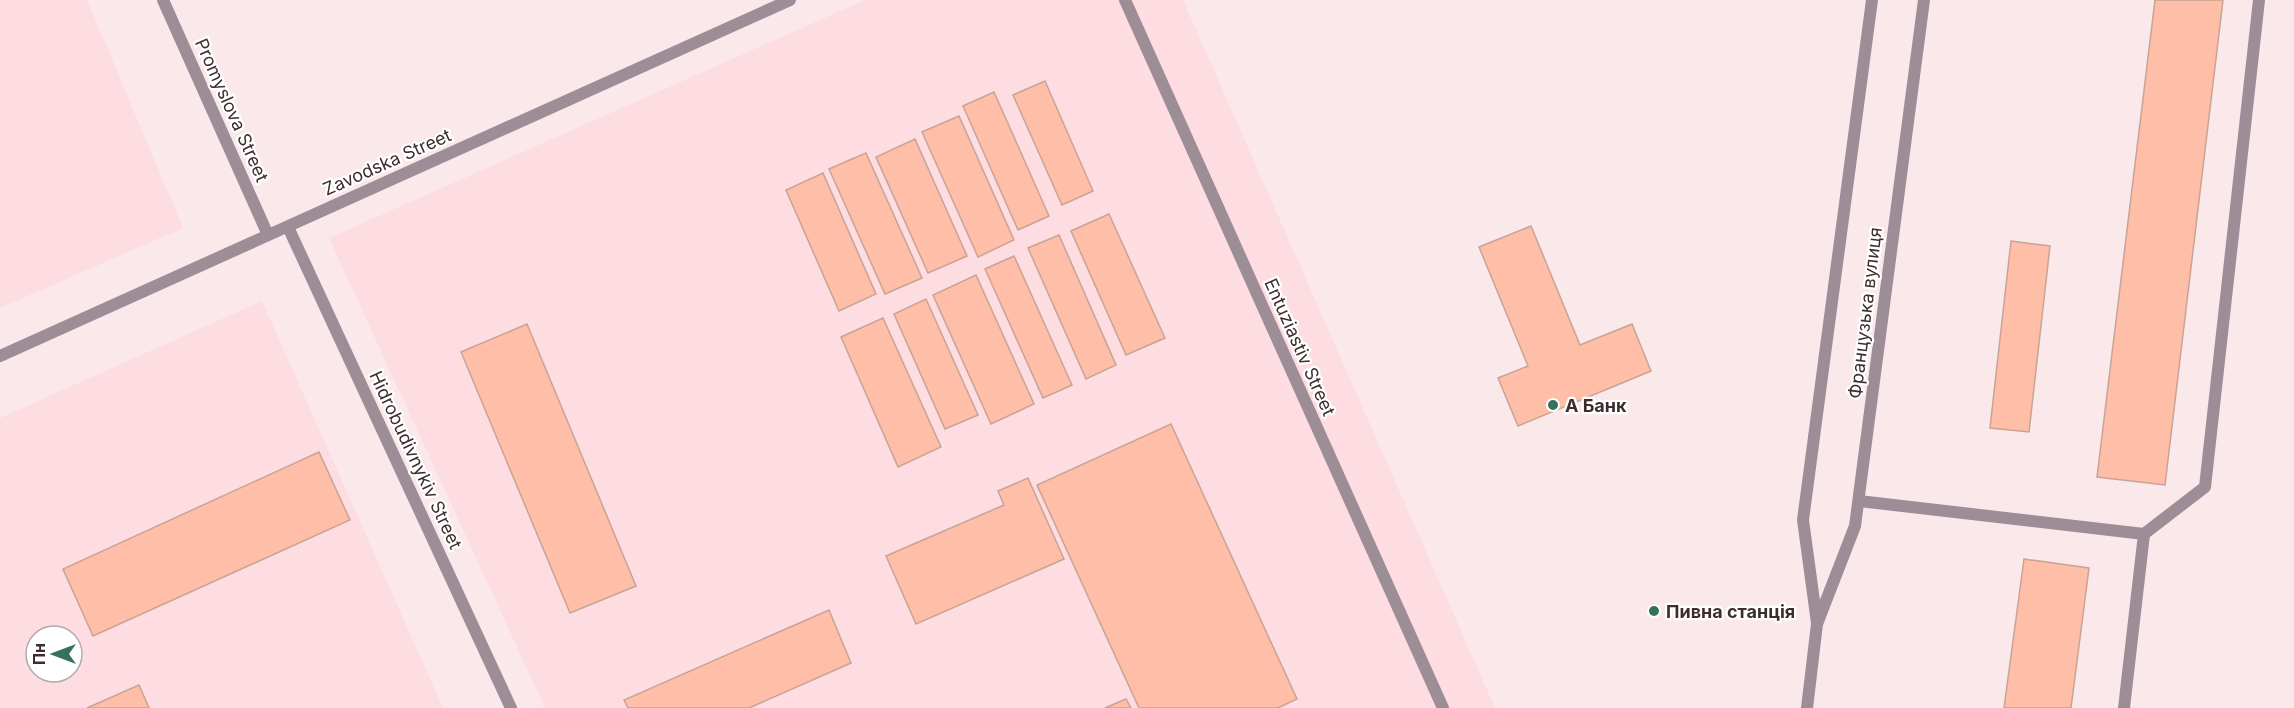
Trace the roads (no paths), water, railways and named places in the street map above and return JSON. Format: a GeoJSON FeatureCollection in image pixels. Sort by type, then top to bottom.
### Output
{"type":"FeatureCollection","features":[{"type":"Feature","properties":{"kind":"street","name":"Promyslova Street"},"geometry":{"type":"LineString","coordinates":[[164,0],[268,235]]}},
{"type":"Feature","properties":{"kind":"street","name":"Zavodska Street"},"geometry":{"type":"LineString","coordinates":[[0,356],[790,0]]}},
{"type":"Feature","properties":{"kind":"street","name":"Entuziastiv Street"},"geometry":{"type":"LineString","coordinates":[[1125,0],[1443,708]]}},
{"type":"Feature","properties":{"kind":"street","name":"Французька вулиця"},"geometry":{"type":"LineString","coordinates":[[1817,624],[1803,520],[1872,0]]}},
{"type":"Feature","properties":{"kind":"street","name":"Французька вулиця"},"geometry":{"type":"LineString","coordinates":[[1807,708],[1817,624],[1855,526],[1924,0]]}},
{"type":"Feature","properties":{"kind":"street"},"geometry":{"type":"LineString","coordinates":[[1858,501],[2144,534],[2205,487],[2259,0]]}},
{"type":"Feature","properties":{"kind":"street","name":"Hidrobudivnykiv Street"},"geometry":{"type":"LineString","coordinates":[[288,227],[511,708]]}},
{"type":"Feature","properties":{"kind":"street"},"geometry":{"type":"LineString","coordinates":[[2124,708],[2144,534]]}},
{"type":"Feature","properties":{"kind":"place","name":"А Банк"},"geometry":{"type":"Point","coordinates":[1553,405]}},
{"type":"Feature","properties":{"kind":"place","name":"Пивна станція"},"geometry":{"type":"Point","coordinates":[1654,611]}}]}
